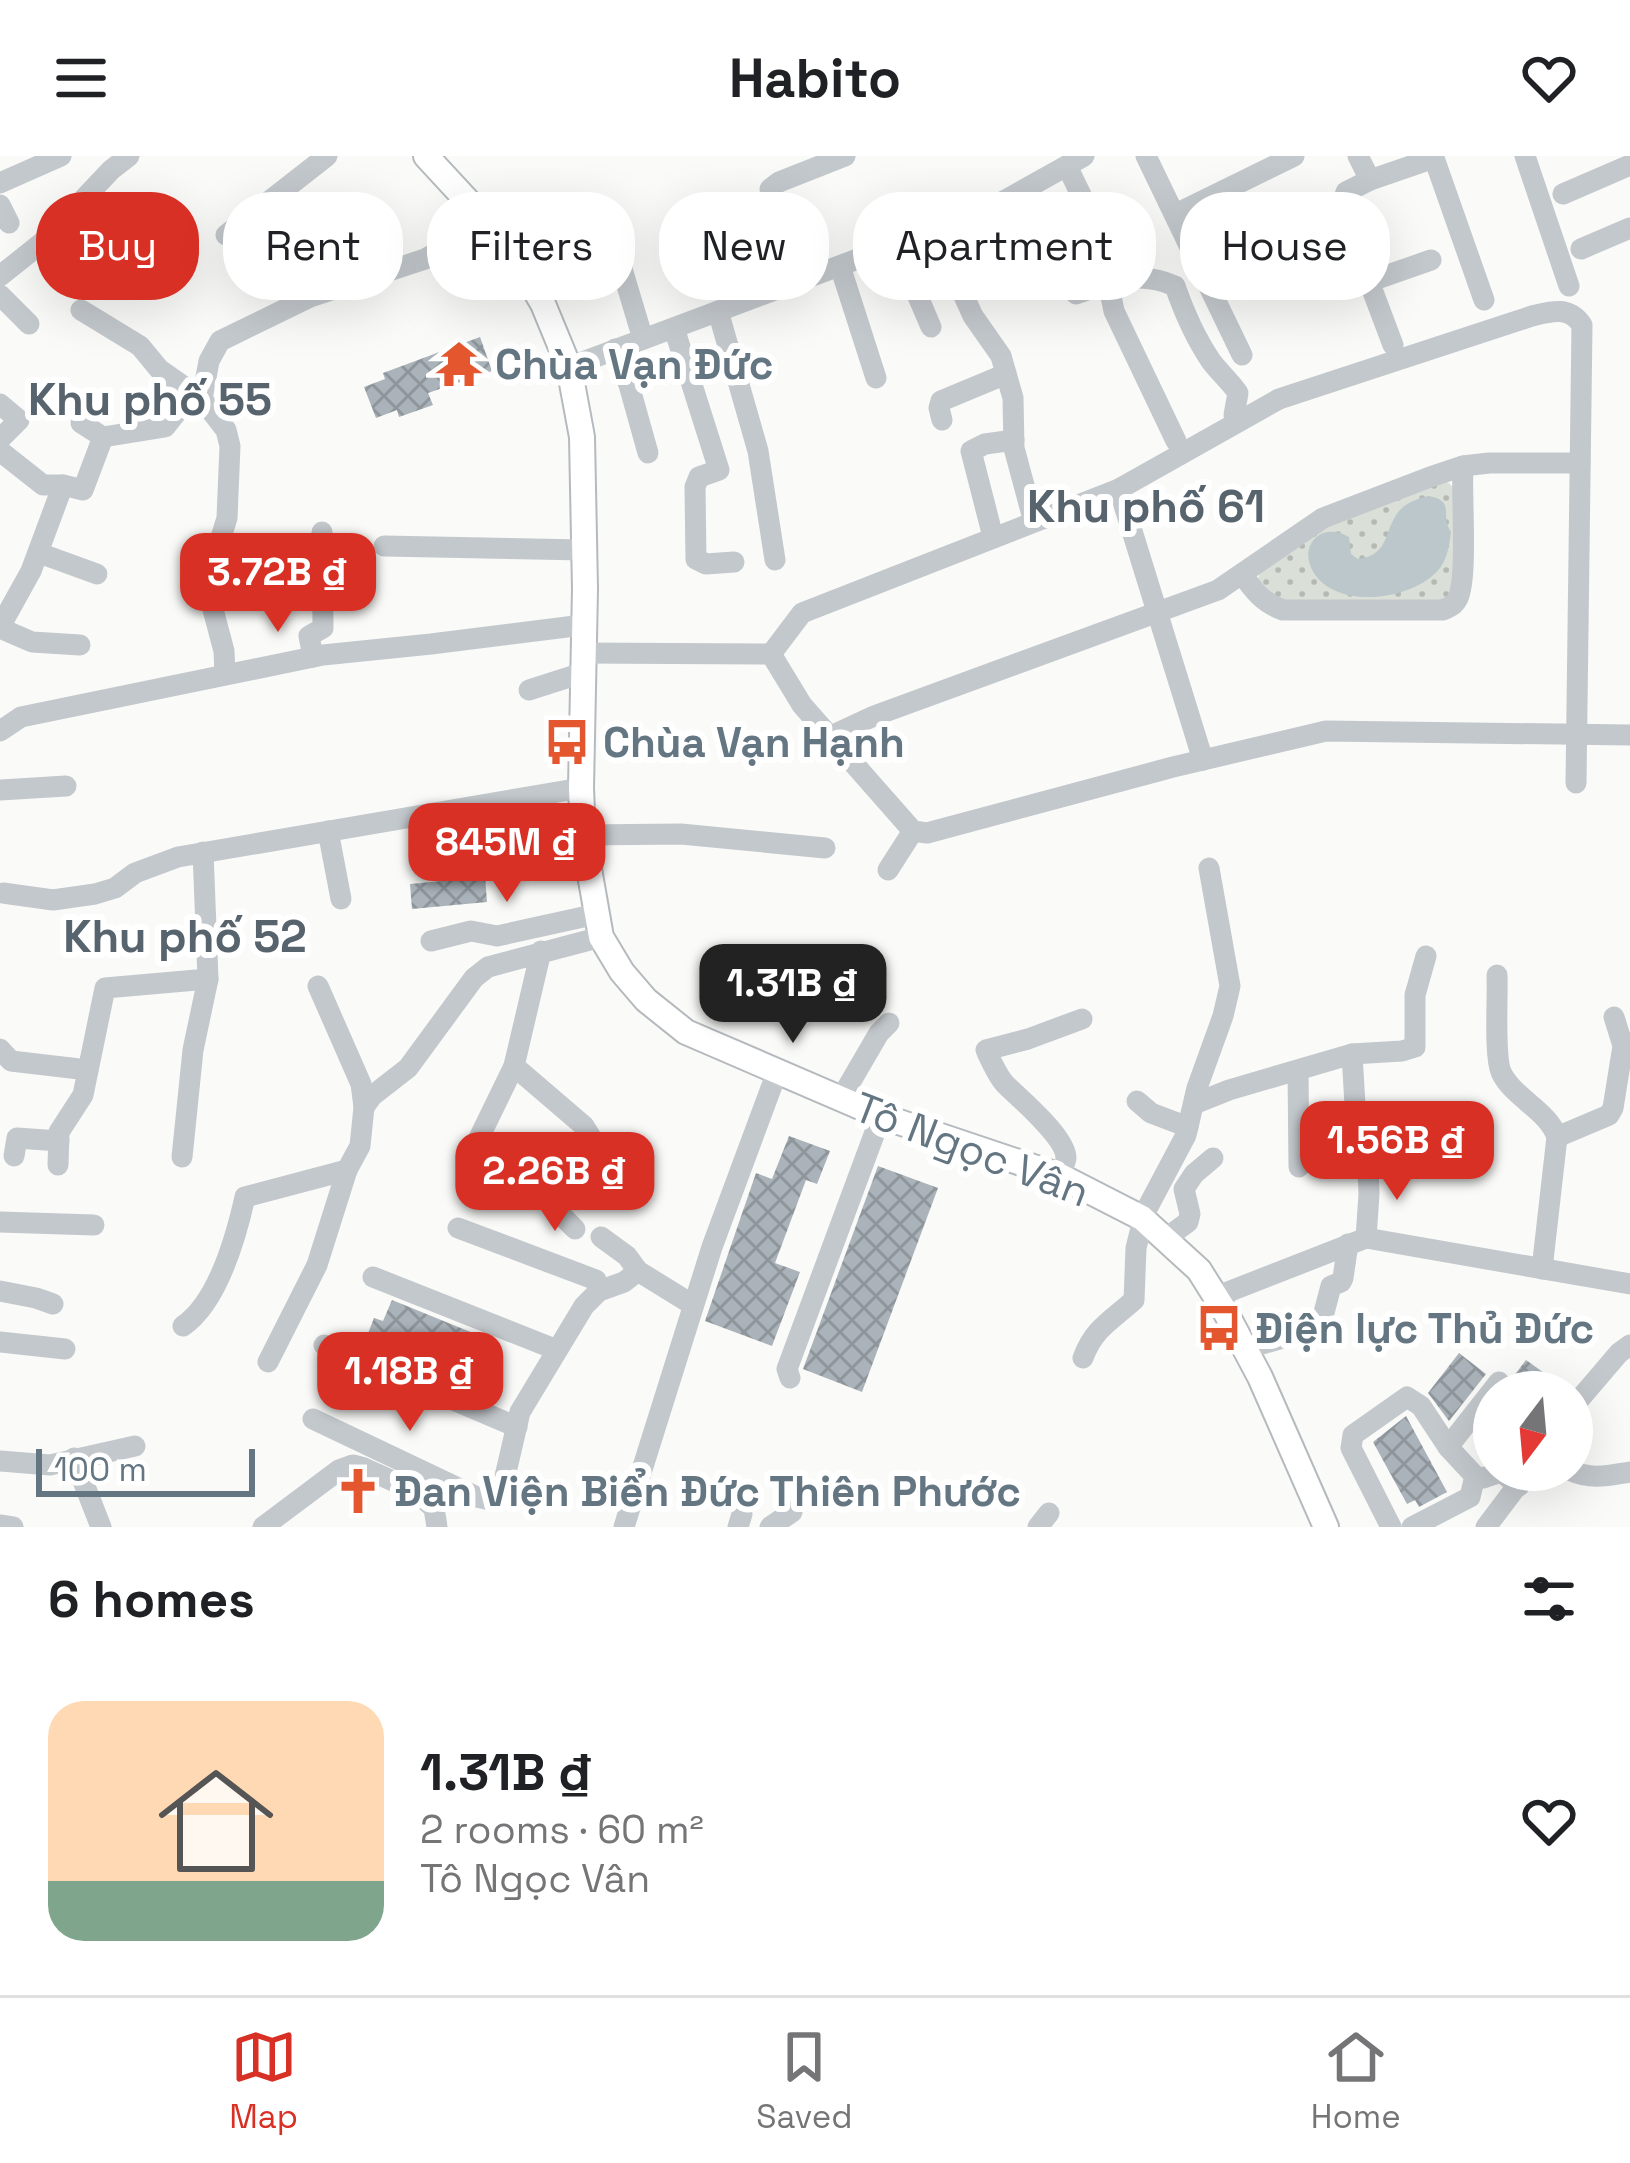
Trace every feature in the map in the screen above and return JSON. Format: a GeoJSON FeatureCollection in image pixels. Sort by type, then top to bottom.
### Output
{"type":"FeatureCollection","features":[{"type":"Feature","properties":{"kind":"main road","name":"Tô Ngọc Vân"},"geometry":{"type":"LineString","coordinates":[[426,156],[458,192]]}},
{"type":"Feature","properties":{"kind":"main road","name":"Tô Ngọc Vân"},"geometry":{"type":"LineString","coordinates":[[541,300],[569,367],[581,437],[583,835],[599,925],[622,972],[646,1000],[686,1032],[881,1116],[1060,1176],[1143,1219],[1199,1270],[1245,1348],[1326,1527]]}},
{"type":"Feature","properties":{"kind":"street"},"geometry":{"type":"LineString","coordinates":[[0,183],[61,156]]}},
{"type":"Feature","properties":{"kind":"street"},"geometry":{"type":"LineString","coordinates":[[0,276],[44,241],[129,156]]}},
{"type":"Feature","properties":{"kind":"street"},"geometry":{"type":"LineString","coordinates":[[281,192],[327,156]]}},
{"type":"Feature","properties":{"kind":"street"},"geometry":{"type":"LineString","coordinates":[[771,192],[779,182],[845,156]]}},
{"type":"Feature","properties":{"kind":"street"},"geometry":{"type":"LineString","coordinates":[[1146,156],[1242,355]]}},
{"type":"Feature","properties":{"kind":"street"},"geometry":{"type":"LineString","coordinates":[[1176,214],[1294,156]]}},
{"type":"Feature","properties":{"kind":"street"},"geometry":{"type":"LineString","coordinates":[[1358,156],[1370,180]]}},
{"type":"Feature","properties":{"kind":"street"},"geometry":{"type":"LineString","coordinates":[[1525,156],[1569,286]]}},
{"type":"Feature","properties":{"kind":"street"},"geometry":{"type":"LineString","coordinates":[[1346,192],[1436,157],[1484,300]]}},
{"type":"Feature","properties":{"kind":"street"},"geometry":{"type":"LineString","coordinates":[[1020,192],[1076,161],[1087,192]]}},
{"type":"Feature","properties":{"kind":"street"},"geometry":{"type":"LineString","coordinates":[[1563,194],[1630,165]]}},
{"type":"Feature","properties":{"kind":"street"},"geometry":{"type":"LineString","coordinates":[[1581,249],[1630,228]]}},
{"type":"Feature","properties":{"kind":"street"},"geometry":{"type":"LineString","coordinates":[[82,423],[103,437],[165,427],[197,396],[220,341],[310,297],[427,258]]}},
{"type":"Feature","properties":{"kind":"street"},"geometry":{"type":"LineString","coordinates":[[1390,274],[1431,260]]}},
{"type":"Feature","properties":{"kind":"street"},"geometry":{"type":"LineString","coordinates":[[829,270],[853,261]]}},
{"type":"Feature","properties":{"kind":"street"},"geometry":{"type":"LineString","coordinates":[[840,266],[876,378]]}},
{"type":"Feature","properties":{"kind":"street"},"geometry":{"type":"LineString","coordinates":[[1156,280],[1175,286],[1214,365],[1238,393],[1234,415]]}},
{"type":"Feature","properties":{"kind":"street"},"geometry":{"type":"LineString","coordinates":[[0,295],[29,324]]}},
{"type":"Feature","properties":{"kind":"street"},"geometry":{"type":"LineString","coordinates":[[631,300],[643,339]]}},
{"type":"Feature","properties":{"kind":"street"},"geometry":{"type":"LineString","coordinates":[[569,367],[747,300]]}},
{"type":"Feature","properties":{"kind":"street"},"geometry":{"type":"LineString","coordinates":[[919,300],[931,327]]}},
{"type":"Feature","properties":{"kind":"street"},"geometry":{"type":"LineString","coordinates":[[966,300],[1001,356],[1013,398],[1014,440],[1032,515]]}},
{"type":"Feature","properties":{"kind":"street"},"geometry":{"type":"LineString","coordinates":[[1112,300],[1176,441]]}},
{"type":"Feature","properties":{"kind":"street"},"geometry":{"type":"LineString","coordinates":[[1374,300],[1393,345]]}},
{"type":"Feature","properties":{"kind":"street"},"geometry":{"type":"LineString","coordinates":[[81,310],[140,346],[159,369],[197,396],[226,430],[230,446],[227,518],[210,573],[225,675]]}},
{"type":"Feature","properties":{"kind":"street"},"geometry":{"type":"LineString","coordinates":[[718,311],[758,451],[775,560]]}},
{"type":"Feature","properties":{"kind":"street"},"geometry":{"type":"LineString","coordinates":[[771,654],[802,613],[1119,489],[1279,399],[1552,311],[1567,311],[1582,325],[1576,783]]}},
{"type":"Feature","properties":{"kind":"street"},"geometry":{"type":"LineString","coordinates":[[674,328],[719,470],[699,477],[695,487],[696,559],[706,564],[734,562]]}},
{"type":"Feature","properties":{"kind":"street"},"geometry":{"type":"LineString","coordinates":[[615,350],[648,452]]}},
{"type":"Feature","properties":{"kind":"street"},"geometry":{"type":"LineString","coordinates":[[942,420],[941,400],[1006,374]]}},
{"type":"Feature","properties":{"kind":"street"},"geometry":{"type":"LineString","coordinates":[[0,404],[19,420],[0,439]]}},
{"type":"Feature","properties":{"kind":"street"},"geometry":{"type":"LineString","coordinates":[[0,451],[43,485],[83,490],[103,437]]}},
{"type":"Feature","properties":{"kind":"street"},"geometry":{"type":"LineString","coordinates":[[991,529],[971,451],[1014,440]]}},
{"type":"Feature","properties":{"kind":"street"},"geometry":{"type":"LineString","coordinates":[[831,736],[1218,590],[1323,518],[1463,466],[1580,463]]}},
{"type":"Feature","properties":{"kind":"street"},"geometry":{"type":"LineString","coordinates":[[1242,574],[1257,595],[1283,610],[1443,610],[1456,603],[1460,594],[1463,466]]}},
{"type":"Feature","properties":{"kind":"street"},"geometry":{"type":"LineString","coordinates":[[63,485],[39,553],[0,628],[32,642],[80,645]]}},
{"type":"Feature","properties":{"kind":"street"},"geometry":{"type":"LineString","coordinates":[[1119,489],[1203,760]]}},
{"type":"Feature","properties":{"kind":"street"},"geometry":{"type":"LineString","coordinates":[[313,657],[309,635],[323,628],[322,532]]}},
{"type":"Feature","properties":{"kind":"street"},"geometry":{"type":"LineString","coordinates":[[384,546],[584,550]]}},
{"type":"Feature","properties":{"kind":"street"},"geometry":{"type":"LineString","coordinates":[[39,553],[98,574]]}},
{"type":"Feature","properties":{"kind":"street"},"geometry":{"type":"LineString","coordinates":[[0,731],[21,717],[313,657],[583,625]]}},
{"type":"Feature","properties":{"kind":"street"},"geometry":{"type":"LineString","coordinates":[[529,690],[582,663],[771,654]]}},
{"type":"Feature","properties":{"kind":"street"},"geometry":{"type":"LineString","coordinates":[[771,654],[802,705],[913,831],[927,833],[1326,731],[1630,735]]}},
{"type":"Feature","properties":{"kind":"street"},"geometry":{"type":"LineString","coordinates":[[0,790],[66,786]]}},
{"type":"Feature","properties":{"kind":"street"},"geometry":{"type":"LineString","coordinates":[[3,893],[53,900],[95,894],[178,857],[581,788]]}},
{"type":"Feature","properties":{"kind":"street"},"geometry":{"type":"LineString","coordinates":[[328,831],[341,898]]}},
{"type":"Feature","properties":{"kind":"street"},"geometry":{"type":"LineString","coordinates":[[888,870],[913,831]]}},
{"type":"Feature","properties":{"kind":"street"},"geometry":{"type":"LineString","coordinates":[[583,835],[681,834],[825,848]]}},
{"type":"Feature","properties":{"kind":"street"},"geometry":{"type":"LineString","coordinates":[[182,1157],[193,1050],[208,979],[203,852]]}},
{"type":"Feature","properties":{"kind":"street"},"geometry":{"type":"LineString","coordinates":[[1083,1358],[1107,1320],[1134,1300],[1136,1248],[1143,1219],[1188,1127],[1223,1016],[1230,986],[1209,868]]}},
{"type":"Feature","properties":{"kind":"street"},"geometry":{"type":"LineString","coordinates":[[431,941],[471,932],[497,936],[599,925]]}},
{"type":"Feature","properties":{"kind":"street"},"geometry":{"type":"LineString","coordinates":[[364,1107],[408,1068],[474,978],[488,967],[541,951],[599,925]]}},
{"type":"Feature","properties":{"kind":"street"},"geometry":{"type":"LineString","coordinates":[[478,1140],[514,1066],[541,951]]}},
{"type":"Feature","properties":{"kind":"street"},"geometry":{"type":"LineString","coordinates":[[1194,1104],[1352,1054],[1415,1047],[1415,995],[1426,956]]}},
{"type":"Feature","properties":{"kind":"street"},"geometry":{"type":"LineString","coordinates":[[1497,975],[1499,1069],[1555,1129],[1557,1137],[1543,1269]]}},
{"type":"Feature","properties":{"kind":"street"},"geometry":{"type":"LineString","coordinates":[[58,1165],[59,1132],[83,1094],[105,988],[208,979]]}},
{"type":"Feature","properties":{"kind":"street"},"geometry":{"type":"LineString","coordinates":[[268,1362],[317,1265],[347,1170],[360,1146],[361,1084],[318,986]]}},
{"type":"Feature","properties":{"kind":"street"},"geometry":{"type":"LineString","coordinates":[[1557,1137],[1610,1115],[1623,1046],[1614,1017]]}},
{"type":"Feature","properties":{"kind":"street"},"geometry":{"type":"LineString","coordinates":[[1060,1176],[1066,1152],[1044,1122],[1004,1083],[986,1050],[1082,1018]]}},
{"type":"Feature","properties":{"kind":"street"},"geometry":{"type":"LineString","coordinates":[[841,1100],[879,1033],[890,1023]]}},
{"type":"Feature","properties":{"kind":"street"},"geometry":{"type":"LineString","coordinates":[[0,1049],[11,1061],[88,1070]]}},
{"type":"Feature","properties":{"kind":"street"},"geometry":{"type":"LineString","coordinates":[[1245,1348],[1322,1324],[1331,1286],[1341,1282],[1357,1241],[1368,1167],[1366,1150],[1357,1139],[1352,1054]]}},
{"type":"Feature","properties":{"kind":"street"},"geometry":{"type":"LineString","coordinates":[[514,1066],[584,1126],[603,1157],[551,1203]]}},
{"type":"Feature","properties":{"kind":"street"},"geometry":{"type":"LineString","coordinates":[[1298,1071],[1300,1167]]}},
{"type":"Feature","properties":{"kind":"street"},"geometry":{"type":"LineString","coordinates":[[624,1527],[712,1247],[777,1072]]}},
{"type":"Feature","properties":{"kind":"street"},"geometry":{"type":"LineString","coordinates":[[1138,1101],[1151,1113],[1188,1127]]}},
{"type":"Feature","properties":{"kind":"street"},"geometry":{"type":"LineString","coordinates":[[790,1378],[787,1369],[881,1116]]}},
{"type":"Feature","properties":{"kind":"street"},"geometry":{"type":"LineString","coordinates":[[14,1156],[17,1138],[59,1141]]}},
{"type":"Feature","properties":{"kind":"street"},"geometry":{"type":"LineString","coordinates":[[1165,1238],[1188,1222],[1184,1190],[1213,1158]]}},
{"type":"Feature","properties":{"kind":"street"},"geometry":{"type":"LineString","coordinates":[[183,1326],[200,1311],[233,1246],[245,1197],[347,1170]]}},
{"type":"Feature","properties":{"kind":"street"},"geometry":{"type":"LineString","coordinates":[[526,1180],[575,1229]]}},
{"type":"Feature","properties":{"kind":"street"},"geometry":{"type":"LineString","coordinates":[[0,1222],[94,1225]]}},
{"type":"Feature","properties":{"kind":"street"},"geometry":{"type":"LineString","coordinates":[[458,1228],[596,1280],[598,1292]]}},
{"type":"Feature","properties":{"kind":"street"},"geometry":{"type":"LineString","coordinates":[[601,1237],[627,1256],[638,1271],[693,1305]]}},
{"type":"Feature","properties":{"kind":"street"},"geometry":{"type":"LineString","coordinates":[[1215,1297],[1357,1241],[1630,1284]]}},
{"type":"Feature","properties":{"kind":"street"},"geometry":{"type":"LineString","coordinates":[[313,1419],[490,1500],[502,1485],[520,1412],[584,1306],[598,1292],[638,1271]]}},
{"type":"Feature","properties":{"kind":"street"},"geometry":{"type":"LineString","coordinates":[[373,1277],[557,1350]]}},
{"type":"Feature","properties":{"kind":"street"},"geometry":{"type":"LineString","coordinates":[[0,1291],[53,1304]]}},
{"type":"Feature","properties":{"kind":"street"},"geometry":{"type":"LineString","coordinates":[[0,1342],[65,1349]]}},
{"type":"Feature","properties":{"kind":"street"},"geometry":{"type":"LineString","coordinates":[[324,1345],[517,1426]]}},
{"type":"Feature","properties":{"kind":"street"},"geometry":{"type":"LineString","coordinates":[[1593,1383],[1630,1345]]}},
{"type":"Feature","properties":{"kind":"street"},"geometry":{"type":"LineString","coordinates":[[1391,1527],[1351,1448],[1353,1435],[1407,1397],[1421,1406],[1473,1474]]}},
{"type":"Feature","properties":{"kind":"street"},"geometry":{"type":"LineString","coordinates":[[1448,1447],[1473,1415]]}},
{"type":"Feature","properties":{"kind":"street"},"geometry":{"type":"LineString","coordinates":[[0,1461],[50,1465],[136,1446]]}},
{"type":"Feature","properties":{"kind":"street"},"geometry":{"type":"LineString","coordinates":[[74,1458],[101,1527]]}},
{"type":"Feature","properties":{"kind":"street"},"geometry":{"type":"LineString","coordinates":[[263,1527],[339,1470],[353,1465],[426,1499],[434,1508],[437,1527]]}},
{"type":"Feature","properties":{"kind":"street"},"geometry":{"type":"LineString","coordinates":[[1593,1478],[1630,1472]]}},
{"type":"Feature","properties":{"kind":"street"},"geometry":{"type":"LineString","coordinates":[[1412,1527],[1470,1497],[1473,1484]]}},
{"type":"Feature","properties":{"kind":"street"},"geometry":{"type":"LineString","coordinates":[[1486,1527],[1514,1491]]}},
{"type":"Feature","properties":{"kind":"street"},"geometry":{"type":"LineString","coordinates":[[770,1527],[792,1512]]}},
{"type":"Feature","properties":{"kind":"street"},"geometry":{"type":"LineString","coordinates":[[0,1525],[13,1527]]}},
{"type":"Feature","properties":{"kind":"shaded area"},"geometry":{"type":"Polygon","coordinates":[[[1439,480],[1455,490],[1456,578],[1448,601],[1276,601],[1258,579],[1261,568],[1329,522],[1439,480]]]}},
{"type":"Feature","properties":{"kind":"shaded area"},"geometry":{"type":"Polygon","coordinates":[[[1428,496],[1445,505],[1451,532],[1445,560],[1428,579],[1395,594],[1358,597],[1325,585],[1314,573],[1308,554],[1321,534],[1349,537],[1351,554],[1358,559],[1369,556],[1382,546],[1401,509],[1428,496]]]}},
{"type":"Feature","properties":{"kind":"building"},"geometry":{"type":"Polygon","coordinates":[[[480,337],[492,371],[428,393],[433,405],[399,417],[397,410],[376,418],[364,387],[385,379],[383,373],[480,337]]]}},
{"type":"Feature","properties":{"kind":"building"},"geometry":{"type":"Polygon","coordinates":[[[485,877],[487,902],[412,909],[410,884],[485,877]]]}},
{"type":"Feature","properties":{"kind":"building"},"geometry":{"type":"Polygon","coordinates":[[[789,1136],[830,1151],[817,1184],[806,1180],[775,1263],[800,1272],[772,1346],[705,1321],[756,1173],[772,1179],[789,1136]]]}},
{"type":"Feature","properties":{"kind":"building"},"geometry":{"type":"Polygon","coordinates":[[[878,1166],[938,1188],[862,1392],[803,1369],[878,1166]]]}},
{"type":"Feature","properties":{"kind":"building"},"geometry":{"type":"Polygon","coordinates":[[[392,1300],[500,1344],[483,1388],[365,1341],[374,1318],[383,1321],[392,1300]]]}},
{"type":"Feature","properties":{"kind":"building"},"geometry":{"type":"Polygon","coordinates":[[[1459,1353],[1482,1371],[1473,1371],[1473,1391],[1449,1421],[1428,1393],[1459,1353]]]}},
{"type":"Feature","properties":{"kind":"building"},"geometry":{"type":"Polygon","coordinates":[[[1526,1360],[1541,1371],[1518,1371],[1526,1360]]]}},
{"type":"Feature","properties":{"kind":"building"},"geometry":{"type":"Polygon","coordinates":[[[1406,1416],[1447,1492],[1419,1507],[1415,1500],[1407,1504],[1373,1442],[1406,1416]]]}},
{"type":"Feature","properties":{"kind":"place","name":"Chùa Vạn Đức"},"geometry":{"type":"Point","coordinates":[459,364]}},
{"type":"Feature","properties":{"kind":"place","name":"Chùa Vạn Hạnh"},"geometry":{"type":"Point","coordinates":[567,742]}},
{"type":"Feature","properties":{"kind":"place","name":"Điện lực Thủ Đức"},"geometry":{"type":"Point","coordinates":[1219,1328]}},
{"type":"Feature","properties":{"kind":"place","name":"Đan Viện Biển Đức Thiên Phước"},"geometry":{"type":"Point","coordinates":[358,1491]}},
{"type":"Feature","properties":{"kind":"district","name":"Khu phố 55"},"geometry":{"type":"Point","coordinates":[150,399]}},
{"type":"Feature","properties":{"kind":"district","name":"Khu phố 61"},"geometry":{"type":"Point","coordinates":[1146,506]}},
{"type":"Feature","properties":{"kind":"district","name":"Khu phố 52"},"geometry":{"type":"Point","coordinates":[185,936]}}]}
